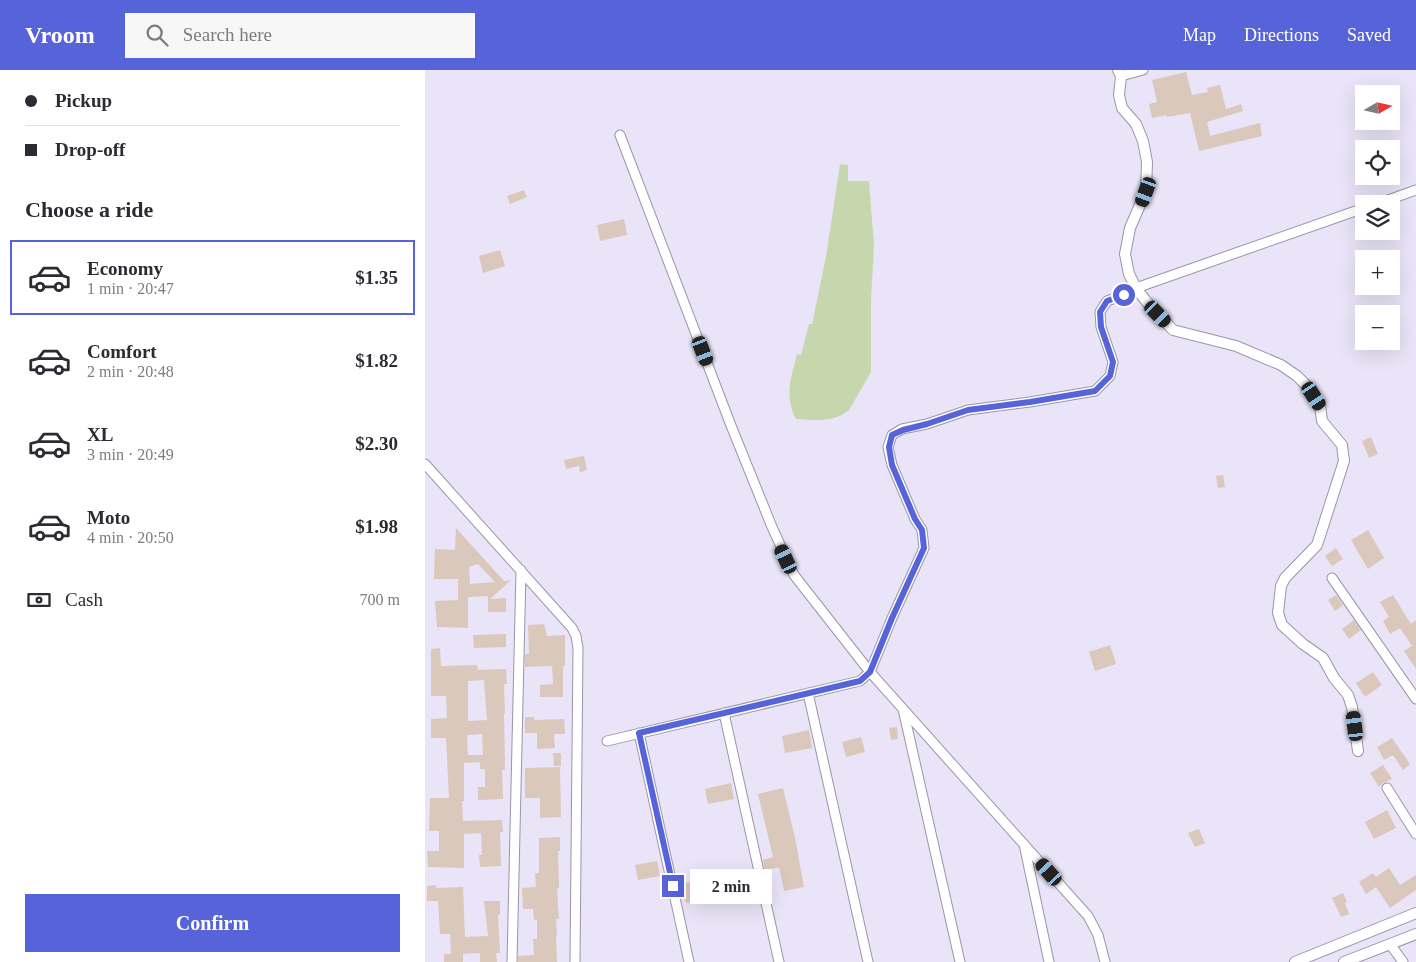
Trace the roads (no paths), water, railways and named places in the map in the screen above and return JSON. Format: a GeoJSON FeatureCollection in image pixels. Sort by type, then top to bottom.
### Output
{"type":"FeatureCollection","features":[{"type":"Feature","properties":{"kind":"street"},"geometry":{"type":"LineString","coordinates":[[1143,70],[1119,73],[1119,95],[1122,108],[1136,124],[1147,162],[1146,192],[1130,228],[1125,254],[1129,274],[1136,288],[1173,330],[1236,346],[1281,365],[1297,376],[1308,387],[1320,405],[1322,421],[1342,445],[1344,461],[1317,545],[1285,578],[1281,586],[1278,613],[1282,624],[1303,644],[1323,658],[1334,678],[1348,695],[1352,707],[1358,751]]}},
{"type":"Feature","properties":{"kind":"street"},"geometry":{"type":"LineString","coordinates":[[620,135],[733,432],[794,575],[870,672],[1088,916],[1098,935],[1105,962]]}},
{"type":"Feature","properties":{"kind":"street"},"geometry":{"type":"LineString","coordinates":[[1400,196],[1416,190]]}},
{"type":"Feature","properties":{"kind":"street"},"geometry":{"type":"LineString","coordinates":[[607,741],[860,681],[870,672],[924,548],[922,530],[915,519],[892,465],[889,447],[892,435],[968,410],[1095,391],[1110,376],[1113,362],[1101,327],[1100,312],[1107,301],[1136,288],[1355,211]]}},
{"type":"Feature","properties":{"kind":"street"},"geometry":{"type":"LineString","coordinates":[[425,464],[521,570],[577,636],[579,648],[575,962]]}},
{"type":"Feature","properties":{"kind":"street"},"geometry":{"type":"LineString","coordinates":[[512,962],[521,570]]}},
{"type":"Feature","properties":{"kind":"street"},"geometry":{"type":"LineString","coordinates":[[1332,578],[1416,699]]}},
{"type":"Feature","properties":{"kind":"street"},"geometry":{"type":"LineString","coordinates":[[808,693],[868,962]]}},
{"type":"Feature","properties":{"kind":"street"},"geometry":{"type":"LineString","coordinates":[[902,707],[960,962]]}},
{"type":"Feature","properties":{"kind":"street"},"geometry":{"type":"LineString","coordinates":[[724,713],[779,962]]}},
{"type":"Feature","properties":{"kind":"street"},"geometry":{"type":"LineString","coordinates":[[639,733],[689,962]]}},
{"type":"Feature","properties":{"kind":"street"},"geometry":{"type":"LineString","coordinates":[[1387,788],[1416,834]]}},
{"type":"Feature","properties":{"kind":"street"},"geometry":{"type":"LineString","coordinates":[[1024,843],[1049,962]]}},
{"type":"Feature","properties":{"kind":"street"},"geometry":{"type":"LineString","coordinates":[[1295,962],[1416,913]]}},
{"type":"Feature","properties":{"kind":"street"},"geometry":{"type":"LineString","coordinates":[[1345,962],[1416,934]]}},
{"type":"Feature","properties":{"kind":"street"},"geometry":{"type":"LineString","coordinates":[[1390,944],[1403,962]]}}]}
